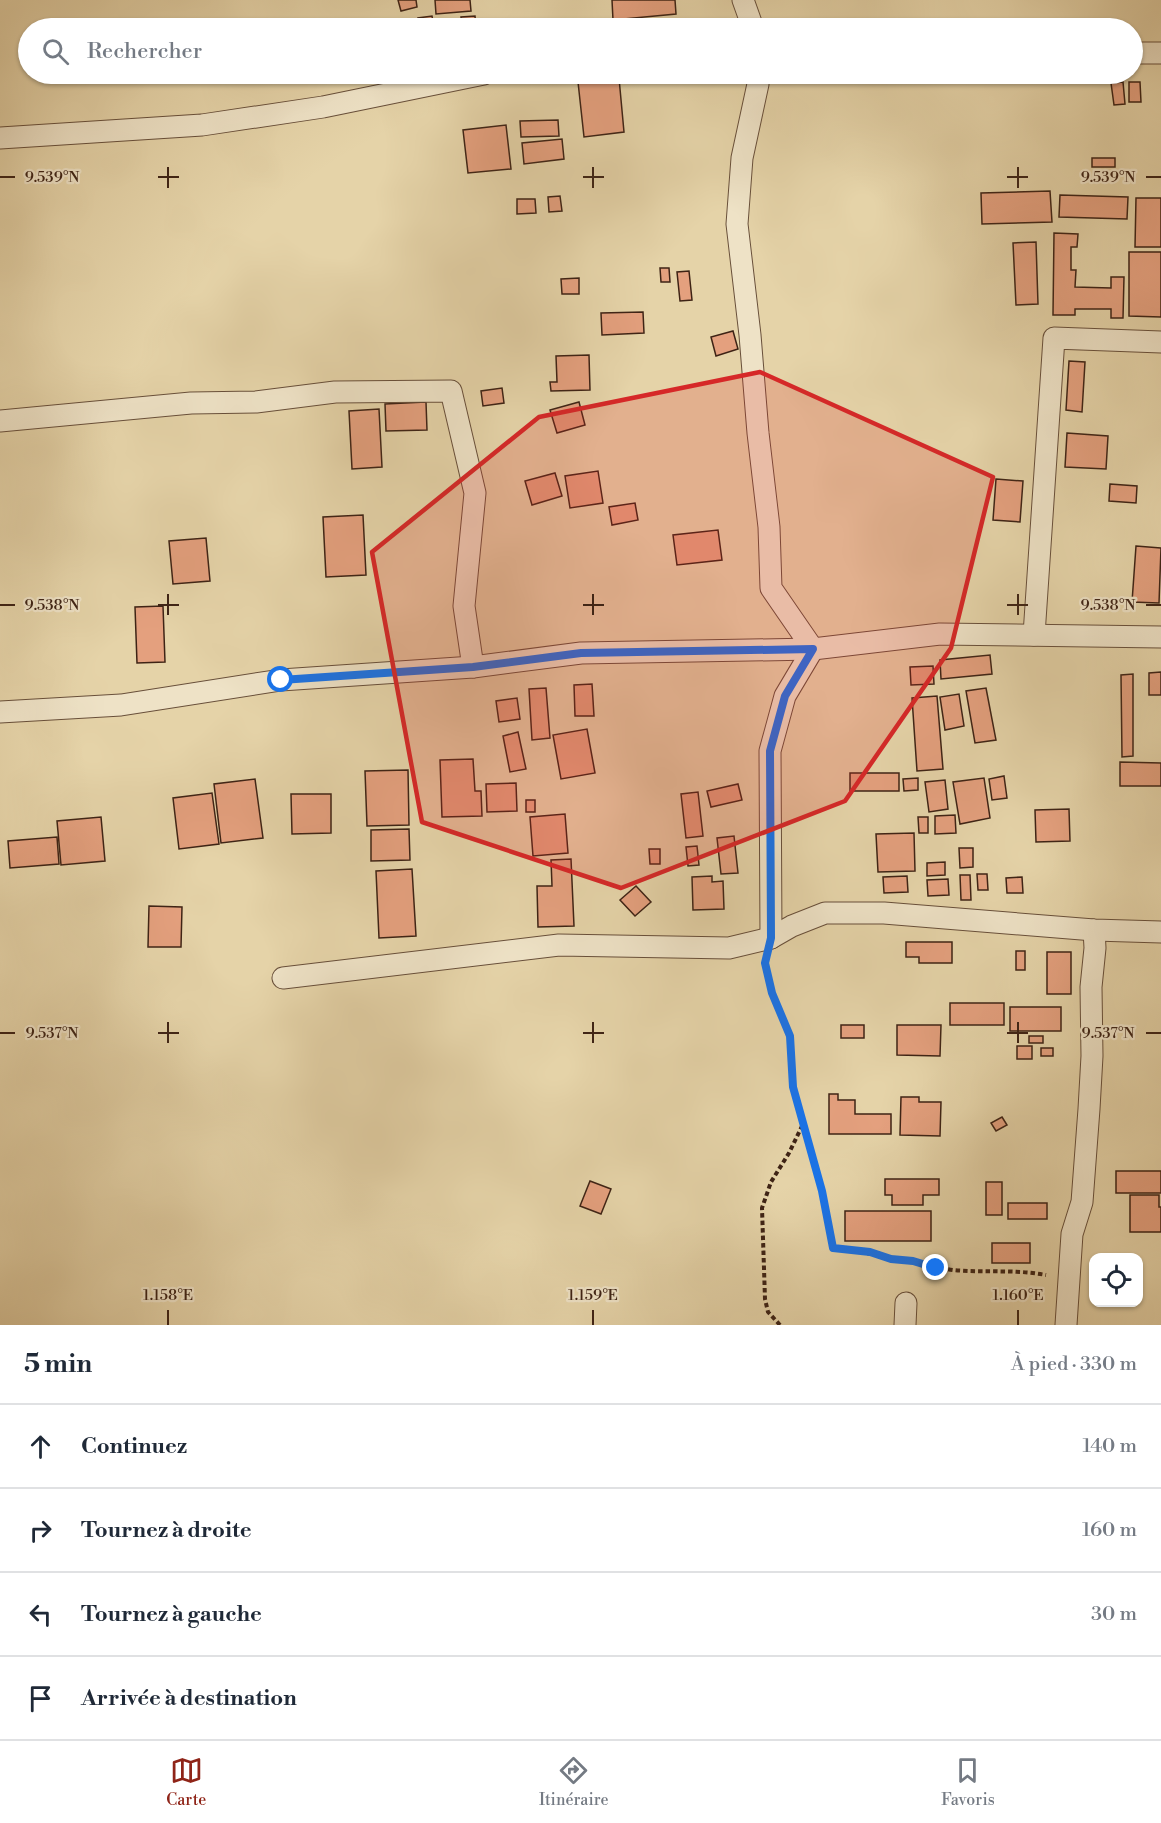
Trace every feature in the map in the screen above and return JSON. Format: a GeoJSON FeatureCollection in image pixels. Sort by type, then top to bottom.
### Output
{"type":"FeatureCollection","features":[{"type":"Feature","properties":{"kind":"street"},"geometry":{"type":"LineString","coordinates":[[743,0],[749,18]]}},
{"type":"Feature","properties":{"kind":"street"},"geometry":{"type":"LineString","coordinates":[[1143,53],[1161,53]]}},
{"type":"Feature","properties":{"kind":"street"},"geometry":{"type":"LineString","coordinates":[[0,138],[202,125],[322,107],[435,84]]}},
{"type":"Feature","properties":{"kind":"street"},"geometry":{"type":"LineString","coordinates":[[758,84],[742,158],[737,224],[769,527],[771,588],[813,649]]}},
{"type":"Feature","properties":{"kind":"street"},"geometry":{"type":"LineString","coordinates":[[1034,635],[1054,338],[1161,342]]}},
{"type":"Feature","properties":{"kind":"street"},"geometry":{"type":"LineString","coordinates":[[0,421],[191,404],[256,402],[335,392],[451,391],[475,493],[464,606],[473,667]]}},
{"type":"Feature","properties":{"kind":"street"},"geometry":{"type":"LineString","coordinates":[[0,712],[121,705],[281,680],[473,667],[581,653],[813,649],[940,634],[1161,637]]}},
{"type":"Feature","properties":{"kind":"street"},"geometry":{"type":"LineString","coordinates":[[771,938],[770,751],[785,696],[813,649]]}},
{"type":"Feature","properties":{"kind":"street"},"geometry":{"type":"LineString","coordinates":[[283,978],[559,945],[729,948],[771,938],[792,926],[825,913],[884,913],[1094,930],[1161,932]]}},
{"type":"Feature","properties":{"kind":"street"},"geometry":{"type":"LineString","coordinates":[[1066,1325],[1072,1234],[1082,1202],[1092,1056],[1091,987],[1095,948],[1094,930]]}},
{"type":"Feature","properties":{"kind":"street"},"geometry":{"type":"LineString","coordinates":[[905,1325],[906,1303]]}},
{"type":"Feature","properties":{"kind":"path"},"geometry":{"type":"LineString","coordinates":[[771,938],[765,963],[772,993],[790,1036],[793,1087],[822,1191],[833,1248],[870,1252],[891,1259],[913,1261],[954,1270],[1012,1271],[1052,1276],[1059,1281],[1059,1298],[1068,1303]]}},
{"type":"Feature","properties":{"kind":"path"},"geometry":{"type":"LineString","coordinates":[[780,1325],[768,1312],[765,1299],[762,1208],[771,1182],[789,1153],[803,1123]]}},
{"type":"Feature","properties":{"kind":"highlighted area"},"geometry":{"type":"Polygon","coordinates":[[[760,372],[993,477],[951,648],[845,801],[621,888],[422,822],[372,552],[539,417],[760,372]]]}},
{"type":"Feature","properties":{"kind":"building"},"geometry":{"type":"Polygon","coordinates":[[[398,0],[416,0],[417,7],[401,11],[398,0]]]}},
{"type":"Feature","properties":{"kind":"building"},"geometry":{"type":"Polygon","coordinates":[[[435,0],[470,0],[471,11],[436,14],[435,0]]]}},
{"type":"Feature","properties":{"kind":"building"},"geometry":{"type":"Polygon","coordinates":[[[612,0],[675,0],[676,14],[613,18],[612,0]]]}},
{"type":"Feature","properties":{"kind":"building"},"geometry":{"type":"Polygon","coordinates":[[[578,84],[620,84],[624,132],[584,137],[578,84]]]}},
{"type":"Feature","properties":{"kind":"building"},"geometry":{"type":"Polygon","coordinates":[[[1111,84],[1123,84],[1125,104],[1114,105],[1111,84]]]}},
{"type":"Feature","properties":{"kind":"building"},"geometry":{"type":"Polygon","coordinates":[[[1129,84],[1140,84],[1141,102],[1129,102],[1129,84]]]}},
{"type":"Feature","properties":{"kind":"building"},"geometry":{"type":"Polygon","coordinates":[[[558,120],[559,136],[521,137],[520,121],[558,120]]]}},
{"type":"Feature","properties":{"kind":"building"},"geometry":{"type":"Polygon","coordinates":[[[506,125],[511,169],[468,173],[463,130],[506,125]]]}},
{"type":"Feature","properties":{"kind":"building"},"geometry":{"type":"Polygon","coordinates":[[[562,139],[564,159],[524,164],[522,143],[562,139]]]}},
{"type":"Feature","properties":{"kind":"building"},"geometry":{"type":"Polygon","coordinates":[[[1092,158],[1115,158],[1115,167],[1092,167],[1092,158]]]}},
{"type":"Feature","properties":{"kind":"building"},"geometry":{"type":"Polygon","coordinates":[[[1050,191],[1052,222],[982,224],[981,193],[1050,191]]]}},
{"type":"Feature","properties":{"kind":"building"},"geometry":{"type":"Polygon","coordinates":[[[1060,195],[1128,197],[1127,219],[1059,217],[1060,195]]]}},
{"type":"Feature","properties":{"kind":"building"},"geometry":{"type":"Polygon","coordinates":[[[560,196],[562,211],[549,212],[548,197],[560,196]]]}},
{"type":"Feature","properties":{"kind":"building"},"geometry":{"type":"Polygon","coordinates":[[[1136,198],[1161,198],[1161,247],[1135,247],[1136,198]]]}},
{"type":"Feature","properties":{"kind":"building"},"geometry":{"type":"Polygon","coordinates":[[[517,199],[535,199],[536,213],[517,214],[517,199]]]}},
{"type":"Feature","properties":{"kind":"building"},"geometry":{"type":"Polygon","coordinates":[[[1054,233],[1078,234],[1077,247],[1071,247],[1071,270],[1076,270],[1075,287],[1111,288],[1111,277],[1124,277],[1123,318],[1111,318],[1111,309],[1075,309],[1075,315],[1053,315],[1054,233]]]}},
{"type":"Feature","properties":{"kind":"building"},"geometry":{"type":"Polygon","coordinates":[[[1036,242],[1038,304],[1016,305],[1013,243],[1036,242]]]}},
{"type":"Feature","properties":{"kind":"building"},"geometry":{"type":"Polygon","coordinates":[[[1129,252],[1161,252],[1161,317],[1129,316],[1129,252]]]}},
{"type":"Feature","properties":{"kind":"building"},"geometry":{"type":"Polygon","coordinates":[[[660,268],[669,268],[670,282],[661,282],[660,268]]]}},
{"type":"Feature","properties":{"kind":"building"},"geometry":{"type":"Polygon","coordinates":[[[689,271],[692,300],[680,301],[677,272],[689,271]]]}},
{"type":"Feature","properties":{"kind":"building"},"geometry":{"type":"Polygon","coordinates":[[[579,278],[579,294],[562,294],[561,279],[579,278]]]}},
{"type":"Feature","properties":{"kind":"building"},"geometry":{"type":"Polygon","coordinates":[[[643,312],[644,333],[602,335],[601,313],[643,312]]]}},
{"type":"Feature","properties":{"kind":"building"},"geometry":{"type":"Polygon","coordinates":[[[733,331],[738,349],[716,356],[711,337],[733,331]]]}},
{"type":"Feature","properties":{"kind":"building"},"geometry":{"type":"Polygon","coordinates":[[[589,355],[590,390],[551,391],[550,382],[557,382],[556,356],[589,355]]]}},
{"type":"Feature","properties":{"kind":"building"},"geometry":{"type":"Polygon","coordinates":[[[1069,361],[1085,362],[1082,412],[1066,410],[1069,361]]]}},
{"type":"Feature","properties":{"kind":"building"},"geometry":{"type":"Polygon","coordinates":[[[502,388],[504,403],[483,406],[481,391],[502,388]]]}},
{"type":"Feature","properties":{"kind":"building"},"geometry":{"type":"Polygon","coordinates":[[[426,402],[427,430],[386,431],[385,404],[426,402]]]}},
{"type":"Feature","properties":{"kind":"building"},"geometry":{"type":"Polygon","coordinates":[[[579,402],[585,425],[557,433],[550,410],[579,402]]]}},
{"type":"Feature","properties":{"kind":"building"},"geometry":{"type":"Polygon","coordinates":[[[379,409],[382,467],[352,469],[349,411],[379,409]]]}},
{"type":"Feature","properties":{"kind":"building"},"geometry":{"type":"Polygon","coordinates":[[[1067,433],[1108,436],[1106,469],[1065,467],[1067,433]]]}},
{"type":"Feature","properties":{"kind":"building"},"geometry":{"type":"Polygon","coordinates":[[[598,471],[603,503],[570,508],[565,476],[598,471]]]}},
{"type":"Feature","properties":{"kind":"building"},"geometry":{"type":"Polygon","coordinates":[[[555,473],[562,496],[532,505],[525,481],[555,473]]]}},
{"type":"Feature","properties":{"kind":"building"},"geometry":{"type":"Polygon","coordinates":[[[996,479],[1023,481],[1020,522],[993,520],[996,479]]]}},
{"type":"Feature","properties":{"kind":"building"},"geometry":{"type":"Polygon","coordinates":[[[1110,484],[1137,486],[1136,503],[1109,501],[1110,484]]]}},
{"type":"Feature","properties":{"kind":"building"},"geometry":{"type":"Polygon","coordinates":[[[635,503],[638,520],[612,525],[609,507],[635,503]]]}},
{"type":"Feature","properties":{"kind":"building"},"geometry":{"type":"Polygon","coordinates":[[[363,515],[366,575],[326,577],[323,517],[363,515]]]}},
{"type":"Feature","properties":{"kind":"building"},"geometry":{"type":"Polygon","coordinates":[[[718,530],[722,560],[677,565],[673,535],[718,530]]]}},
{"type":"Feature","properties":{"kind":"building"},"geometry":{"type":"Polygon","coordinates":[[[206,538],[210,581],[173,584],[169,541],[206,538]]]}},
{"type":"Feature","properties":{"kind":"building"},"geometry":{"type":"Polygon","coordinates":[[[1136,546],[1161,548],[1159,603],[1132,602],[1136,546]]]}},
{"type":"Feature","properties":{"kind":"building"},"geometry":{"type":"Polygon","coordinates":[[[163,606],[165,662],[137,663],[135,607],[163,606]]]}},
{"type":"Feature","properties":{"kind":"building"},"geometry":{"type":"Polygon","coordinates":[[[990,655],[992,674],[941,679],[940,660],[990,655]]]}},
{"type":"Feature","properties":{"kind":"building"},"geometry":{"type":"Polygon","coordinates":[[[933,666],[934,684],[911,685],[910,667],[933,666]]]}},
{"type":"Feature","properties":{"kind":"building"},"geometry":{"type":"Polygon","coordinates":[[[1161,672],[1161,695],[1149,695],[1149,673],[1161,672]]]}},
{"type":"Feature","properties":{"kind":"building"},"geometry":{"type":"Polygon","coordinates":[[[1133,674],[1133,756],[1122,757],[1121,675],[1133,674]]]}},
{"type":"Feature","properties":{"kind":"building"},"geometry":{"type":"Polygon","coordinates":[[[592,684],[594,716],[575,716],[574,685],[592,684]]]}},
{"type":"Feature","properties":{"kind":"building"},"geometry":{"type":"Polygon","coordinates":[[[546,688],[550,738],[532,740],[529,689],[546,688]]]}},
{"type":"Feature","properties":{"kind":"building"},"geometry":{"type":"Polygon","coordinates":[[[986,688],[996,740],[975,743],[966,691],[986,688]]]}},
{"type":"Feature","properties":{"kind":"building"},"geometry":{"type":"Polygon","coordinates":[[[959,694],[964,726],[945,730],[940,697],[959,694]]]}},
{"type":"Feature","properties":{"kind":"building"},"geometry":{"type":"Polygon","coordinates":[[[937,696],[943,769],[917,771],[912,698],[937,696]]]}},
{"type":"Feature","properties":{"kind":"building"},"geometry":{"type":"Polygon","coordinates":[[[517,698],[520,719],[499,722],[496,701],[517,698]]]}},
{"type":"Feature","properties":{"kind":"building"},"geometry":{"type":"Polygon","coordinates":[[[587,729],[595,773],[561,779],[553,735],[587,729]]]}},
{"type":"Feature","properties":{"kind":"building"},"geometry":{"type":"Polygon","coordinates":[[[518,732],[526,769],[510,772],[503,736],[518,732]]]}},
{"type":"Feature","properties":{"kind":"building"},"geometry":{"type":"Polygon","coordinates":[[[473,759],[475,791],[481,791],[482,816],[442,817],[440,760],[473,759]]]}},
{"type":"Feature","properties":{"kind":"building"},"geometry":{"type":"Polygon","coordinates":[[[1120,762],[1161,763],[1161,786],[1120,786],[1120,762]]]}},
{"type":"Feature","properties":{"kind":"building"},"geometry":{"type":"Polygon","coordinates":[[[408,770],[409,825],[367,826],[365,771],[408,770]]]}},
{"type":"Feature","properties":{"kind":"building"},"geometry":{"type":"Polygon","coordinates":[[[850,773],[899,773],[899,791],[850,791],[850,773]]]}},
{"type":"Feature","properties":{"kind":"building"},"geometry":{"type":"Polygon","coordinates":[[[1004,776],[1007,798],[992,800],[989,779],[1004,776]]]}},
{"type":"Feature","properties":{"kind":"building"},"geometry":{"type":"Polygon","coordinates":[[[918,778],[918,790],[904,791],[903,779],[918,778]]]}},
{"type":"Feature","properties":{"kind":"building"},"geometry":{"type":"Polygon","coordinates":[[[984,778],[990,818],[960,824],[953,782],[984,778]]]}},
{"type":"Feature","properties":{"kind":"building"},"geometry":{"type":"Polygon","coordinates":[[[255,779],[263,838],[221,843],[214,784],[255,779]]]}},
{"type":"Feature","properties":{"kind":"building"},"geometry":{"type":"Polygon","coordinates":[[[945,780],[948,809],[929,812],[925,782],[945,780]]]}},
{"type":"Feature","properties":{"kind":"building"},"geometry":{"type":"Polygon","coordinates":[[[516,783],[517,811],[487,812],[486,784],[516,783]]]}},
{"type":"Feature","properties":{"kind":"building"},"geometry":{"type":"Polygon","coordinates":[[[738,784],[742,800],[711,807],[707,791],[738,784]]]}},
{"type":"Feature","properties":{"kind":"building"},"geometry":{"type":"Polygon","coordinates":[[[698,792],[703,836],[686,838],[681,794],[698,792]]]}},
{"type":"Feature","properties":{"kind":"building"},"geometry":{"type":"Polygon","coordinates":[[[212,793],[219,844],[179,849],[173,798],[212,793]]]}},
{"type":"Feature","properties":{"kind":"building"},"geometry":{"type":"Polygon","coordinates":[[[291,794],[331,794],[331,833],[292,834],[291,794]]]}},
{"type":"Feature","properties":{"kind":"building"},"geometry":{"type":"Polygon","coordinates":[[[526,800],[535,800],[535,812],[526,812],[526,800]]]}},
{"type":"Feature","properties":{"kind":"building"},"geometry":{"type":"Polygon","coordinates":[[[1069,809],[1070,841],[1036,842],[1035,810],[1069,809]]]}},
{"type":"Feature","properties":{"kind":"building"},"geometry":{"type":"Polygon","coordinates":[[[565,814],[568,853],[533,856],[530,817],[565,814]]]}},
{"type":"Feature","properties":{"kind":"building"},"geometry":{"type":"Polygon","coordinates":[[[955,815],[956,833],[935,834],[935,816],[955,815]]]}},
{"type":"Feature","properties":{"kind":"building"},"geometry":{"type":"Polygon","coordinates":[[[101,817],[105,861],[61,865],[57,821],[101,817]]]}},
{"type":"Feature","properties":{"kind":"building"},"geometry":{"type":"Polygon","coordinates":[[[918,817],[928,817],[928,833],[919,833],[918,817]]]}},
{"type":"Feature","properties":{"kind":"building"},"geometry":{"type":"Polygon","coordinates":[[[409,829],[410,860],[371,861],[371,830],[409,829]]]}},
{"type":"Feature","properties":{"kind":"building"},"geometry":{"type":"Polygon","coordinates":[[[914,833],[915,871],[878,872],[876,834],[914,833]]]}},
{"type":"Feature","properties":{"kind":"building"},"geometry":{"type":"Polygon","coordinates":[[[734,836],[738,873],[721,874],[717,838],[734,836]]]}},
{"type":"Feature","properties":{"kind":"building"},"geometry":{"type":"Polygon","coordinates":[[[57,837],[59,864],[10,868],[8,841],[57,837]]]}},
{"type":"Feature","properties":{"kind":"building"},"geometry":{"type":"Polygon","coordinates":[[[697,846],[699,865],[688,866],[686,847],[697,846]]]}},
{"type":"Feature","properties":{"kind":"building"},"geometry":{"type":"Polygon","coordinates":[[[959,848],[973,848],[973,867],[960,868],[959,848]]]}},
{"type":"Feature","properties":{"kind":"building"},"geometry":{"type":"Polygon","coordinates":[[[649,849],[660,849],[660,864],[650,864],[649,849]]]}},
{"type":"Feature","properties":{"kind":"building"},"geometry":{"type":"Polygon","coordinates":[[[571,859],[574,926],[538,927],[537,886],[552,886],[551,860],[571,859]]]}},
{"type":"Feature","properties":{"kind":"building"},"geometry":{"type":"Polygon","coordinates":[[[945,862],[945,875],[927,876],[927,863],[945,862]]]}},
{"type":"Feature","properties":{"kind":"building"},"geometry":{"type":"Polygon","coordinates":[[[412,869],[416,936],[379,938],[376,871],[412,869]]]}},
{"type":"Feature","properties":{"kind":"building"},"geometry":{"type":"Polygon","coordinates":[[[977,874],[987,874],[988,890],[978,890],[977,874]]]}},
{"type":"Feature","properties":{"kind":"building"},"geometry":{"type":"Polygon","coordinates":[[[960,875],[970,875],[971,900],[961,900],[960,875]]]}},
{"type":"Feature","properties":{"kind":"building"},"geometry":{"type":"Polygon","coordinates":[[[712,876],[712,882],[723,881],[724,909],[693,910],[692,877],[712,876]]]}},
{"type":"Feature","properties":{"kind":"building"},"geometry":{"type":"Polygon","coordinates":[[[907,876],[908,892],[884,893],[883,877],[907,876]]]}},
{"type":"Feature","properties":{"kind":"building"},"geometry":{"type":"Polygon","coordinates":[[[1022,877],[1023,893],[1007,893],[1006,878],[1022,877]]]}},
{"type":"Feature","properties":{"kind":"building"},"geometry":{"type":"Polygon","coordinates":[[[948,879],[949,895],[928,896],[927,880],[948,879]]]}},
{"type":"Feature","properties":{"kind":"building"},"geometry":{"type":"Polygon","coordinates":[[[636,886],[651,902],[635,916],[620,900],[636,886]]]}},
{"type":"Feature","properties":{"kind":"building"},"geometry":{"type":"Polygon","coordinates":[[[149,906],[182,907],[181,947],[148,947],[149,906]]]}},
{"type":"Feature","properties":{"kind":"building"},"geometry":{"type":"Polygon","coordinates":[[[906,942],[952,942],[952,963],[919,963],[919,957],[906,957],[906,942]]]}},
{"type":"Feature","properties":{"kind":"building"},"geometry":{"type":"Polygon","coordinates":[[[1016,951],[1025,951],[1025,970],[1016,970],[1016,951]]]}},
{"type":"Feature","properties":{"kind":"building"},"geometry":{"type":"Polygon","coordinates":[[[1047,952],[1071,952],[1071,994],[1047,994],[1047,952]]]}},
{"type":"Feature","properties":{"kind":"building"},"geometry":{"type":"Polygon","coordinates":[[[950,1003],[1004,1003],[1004,1025],[950,1025],[950,1003]]]}},
{"type":"Feature","properties":{"kind":"building"},"geometry":{"type":"Polygon","coordinates":[[[1010,1007],[1061,1007],[1061,1031],[1010,1031],[1010,1007]]]}},
{"type":"Feature","properties":{"kind":"building"},"geometry":{"type":"Polygon","coordinates":[[[841,1025],[864,1025],[864,1038],[841,1038],[841,1025]]]}},
{"type":"Feature","properties":{"kind":"building"},"geometry":{"type":"Polygon","coordinates":[[[897,1025],[941,1025],[940,1056],[897,1055],[897,1025]]]}},
{"type":"Feature","properties":{"kind":"building"},"geometry":{"type":"Polygon","coordinates":[[[1029,1036],[1043,1036],[1043,1043],[1029,1043],[1029,1036]]]}},
{"type":"Feature","properties":{"kind":"building"},"geometry":{"type":"Polygon","coordinates":[[[1017,1046],[1032,1046],[1032,1059],[1017,1059],[1017,1046]]]}},
{"type":"Feature","properties":{"kind":"building"},"geometry":{"type":"Polygon","coordinates":[[[1041,1048],[1053,1048],[1053,1056],[1041,1056],[1041,1048]]]}},
{"type":"Feature","properties":{"kind":"building"},"geometry":{"type":"Polygon","coordinates":[[[829,1094],[838,1094],[838,1100],[855,1100],[855,1114],[891,1114],[891,1134],[829,1134],[829,1094]]]}},
{"type":"Feature","properties":{"kind":"building"},"geometry":{"type":"Polygon","coordinates":[[[901,1097],[919,1097],[919,1102],[941,1102],[940,1136],[900,1135],[901,1097]]]}},
{"type":"Feature","properties":{"kind":"building"},"geometry":{"type":"Polygon","coordinates":[[[1002,1117],[1007,1125],[996,1131],[991,1123],[1002,1117]]]}},
{"type":"Feature","properties":{"kind":"building"},"geometry":{"type":"Polygon","coordinates":[[[1116,1171],[1161,1171],[1161,1193],[1116,1193],[1116,1171]]]}},
{"type":"Feature","properties":{"kind":"building"},"geometry":{"type":"Polygon","coordinates":[[[885,1179],[939,1179],[939,1195],[923,1195],[923,1205],[892,1205],[892,1195],[885,1195],[885,1179]]]}},
{"type":"Feature","properties":{"kind":"building"},"geometry":{"type":"Polygon","coordinates":[[[590,1181],[611,1189],[601,1214],[580,1206],[590,1181]]]}},
{"type":"Feature","properties":{"kind":"building"},"geometry":{"type":"Polygon","coordinates":[[[986,1182],[1002,1182],[1002,1215],[986,1215],[986,1182]]]}},
{"type":"Feature","properties":{"kind":"building"},"geometry":{"type":"Polygon","coordinates":[[[1130,1195],[1159,1195],[1161,1232],[1130,1232],[1130,1195]]]}},
{"type":"Feature","properties":{"kind":"building"},"geometry":{"type":"Polygon","coordinates":[[[1008,1203],[1047,1203],[1047,1219],[1008,1219],[1008,1203]]]}},
{"type":"Feature","properties":{"kind":"building"},"geometry":{"type":"Polygon","coordinates":[[[845,1211],[931,1211],[931,1241],[845,1241],[845,1211]]]}},
{"type":"Feature","properties":{"kind":"building"},"geometry":{"type":"Polygon","coordinates":[[[992,1243],[1030,1243],[1030,1263],[992,1263],[992,1243]]]}},
{"type":"Feature","properties":{"kind":"route"},"geometry":{"type":"LineString","coordinates":[[281,680],[473,667],[581,653],[813,649],[785,696],[770,751],[771,938],[765,963],[772,993],[790,1036],[793,1087],[816,1177],[822,1191],[833,1248],[870,1252],[891,1259],[913,1261],[936,1268]]}}]}
